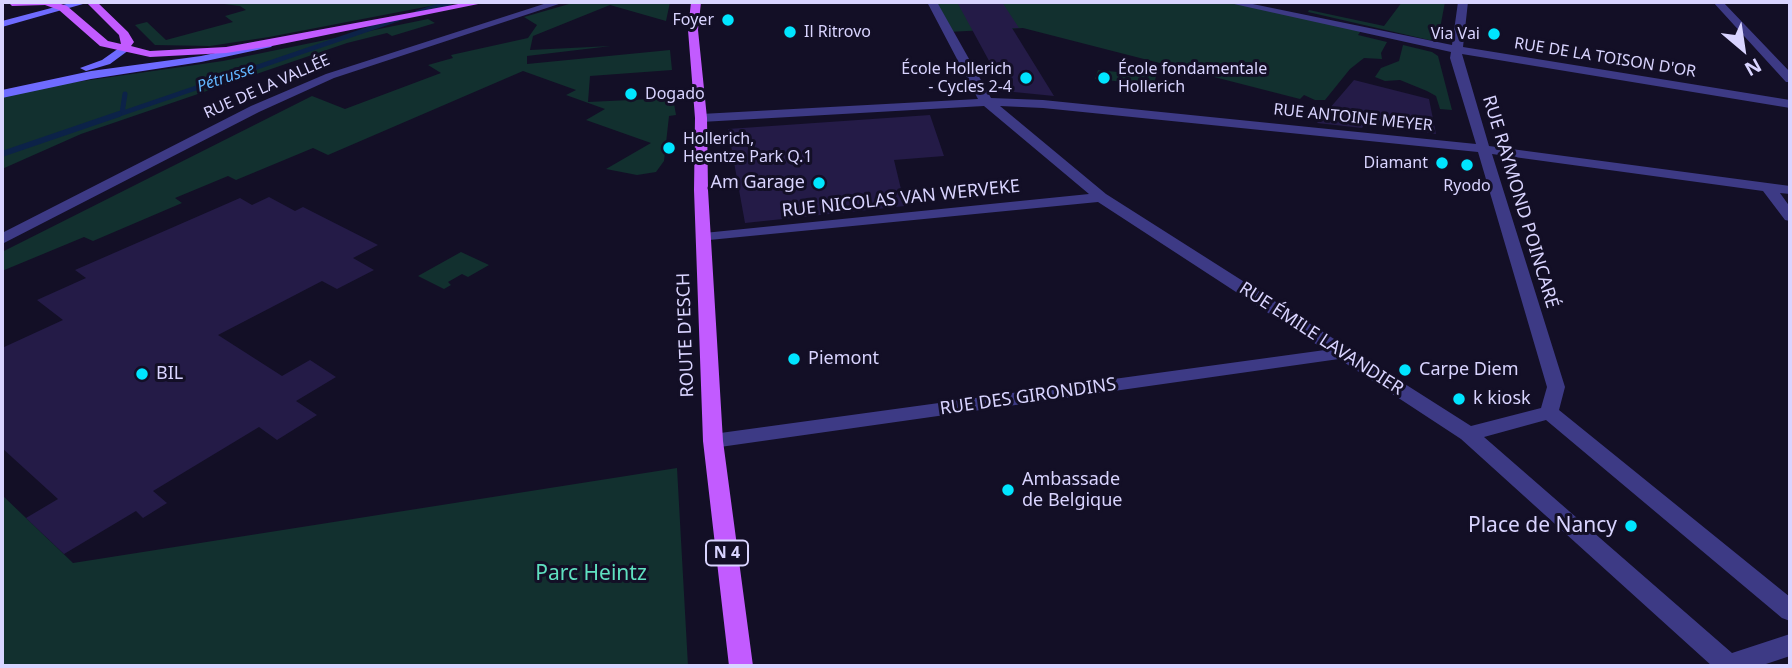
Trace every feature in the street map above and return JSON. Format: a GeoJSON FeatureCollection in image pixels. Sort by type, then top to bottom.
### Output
{"type":"FeatureCollection","features":[{"type":"Feature","properties":{"kind":"main road"},"geometry":{"type":"LineString","coordinates":[[2,24],[85,2]]}},
{"type":"Feature","properties":{"kind":"main road"},"geometry":{"type":"LineString","coordinates":[[2,91],[95,66],[123,50],[128,42],[124,34],[91,2]]}},
{"type":"Feature","properties":{"kind":"main road"},"geometry":{"type":"LineString","coordinates":[[2,91],[213,57],[483,2]]}},
{"type":"Feature","properties":{"kind":"main road","name":"ROUTE D'ESCH"},"geometry":{"type":"LineString","coordinates":[[696,2],[693,30],[701,118],[713,441],[741,666]]}},
{"type":"Feature","properties":{"kind":"main road"},"geometry":{"type":"LineString","coordinates":[[11,3],[57,4],[104,44],[123,50],[150,54],[182,53],[272,43]]}},
{"type":"Feature","properties":{"kind":"main road"},"geometry":{"type":"LineString","coordinates":[[2,91],[71,67],[97,53],[104,44]]}},
{"type":"Feature","properties":{"kind":"street","name":"RUE DE LA VALLÉE"},"geometry":{"type":"LineString","coordinates":[[2,239],[255,109],[330,76],[560,2]]}},
{"type":"Feature","properties":{"kind":"street","name":"RUE ÉMILE LAVANDIER"},"geometry":{"type":"LineString","coordinates":[[932,2],[986,102],[1101,197],[1468,434],[1728,666]]}},
{"type":"Feature","properties":{"kind":"street","name":"RUE DE LA TOISON D'OR"},"geometry":{"type":"LineString","coordinates":[[1230,2],[1455,50],[1790,104]]}},
{"type":"Feature","properties":{"kind":"street","name":"RUE RAYMOND POINCARÉ"},"geometry":{"type":"LineString","coordinates":[[1463,2],[1456,58],[1556,387],[1549,412]]}},
{"type":"Feature","properties":{"kind":"street"},"geometry":{"type":"LineString","coordinates":[[1718,2],[1790,79]]}},
{"type":"Feature","properties":{"kind":"street","name":"RUE ANTOINE MEYER"},"geometry":{"type":"LineString","coordinates":[[701,118],[986,102],[1043,104],[1485,149],[1790,190]]}},
{"type":"Feature","properties":{"kind":"street"},"geometry":{"type":"LineString","coordinates":[[1768,187],[1790,217]]}},
{"type":"Feature","properties":{"kind":"street","name":"RUE NICOLAS VAN WERVEKE"},"geometry":{"type":"LineString","coordinates":[[704,238],[1101,197]]}},
{"type":"Feature","properties":{"kind":"street","name":"RUE DES GIRONDINS"},"geometry":{"type":"LineString","coordinates":[[713,441],[1343,353]]}},
{"type":"Feature","properties":{"kind":"street"},"geometry":{"type":"LineString","coordinates":[[1468,434],[1549,412],[1790,611]]}},
{"type":"Feature","properties":{"kind":"street"},"geometry":{"type":"LineString","coordinates":[[1728,666],[1790,645]]}},
{"type":"Feature","properties":{"kind":"green space"},"geometry":{"type":"Polygon","coordinates":[[[451,2],[210,46],[155,45],[135,25],[147,22],[166,40],[233,22],[225,16],[246,10],[240,6],[216,3],[451,2]]]}},
{"type":"Feature","properties":{"kind":"green space"},"geometry":{"type":"Polygon","coordinates":[[[576,2],[670,2],[666,21],[610,5],[533,36],[530,50],[611,46],[527,56],[527,64],[670,50],[672,70],[590,76],[588,102],[673,98],[676,115],[669,116],[664,161],[656,172],[637,175],[606,169],[651,143],[586,120],[605,109],[566,95],[576,90],[523,71],[328,155],[313,148],[236,180],[228,176],[175,198],[182,203],[93,241],[84,237],[2,271],[2,252],[312,96],[345,109],[441,73],[428,65],[453,58],[451,55],[528,38],[537,25],[524,17],[576,2]]]}},
{"type":"Feature","properties":{"kind":"green space"},"geometry":{"type":"Polygon","coordinates":[[[932,2],[1230,2],[1361,31],[1358,35],[1387,42],[1381,53],[1382,59],[1364,58],[1350,69],[1325,100],[1315,100],[1304,95],[1300,99],[1023,28],[948,32],[932,2]]]}},
{"type":"Feature","properties":{"kind":"green space"},"geometry":{"type":"Polygon","coordinates":[[[1402,2],[1445,2],[1438,39],[1429,40],[1308,12],[1309,10],[1384,26],[1402,2]]]}},
{"type":"Feature","properties":{"kind":"green space"},"geometry":{"type":"Polygon","coordinates":[[[428,19],[435,23],[392,36],[387,33],[347,43],[81,134],[2,169],[2,97],[55,85],[223,61],[428,19]]]}},
{"type":"Feature","properties":{"kind":"green space"},"geometry":{"type":"Polygon","coordinates":[[[1403,45],[1438,56],[1452,110],[1440,109],[1436,96],[1427,91],[1400,80],[1385,81],[1375,77],[1381,68],[1399,61],[1403,45]]]}},
{"type":"Feature","properties":{"kind":"green space"},"geometry":{"type":"Polygon","coordinates":[[[1098,70],[1156,76],[1154,85],[1095,79],[1098,70]]]}},
{"type":"Feature","properties":{"kind":"green space"},"geometry":{"type":"Polygon","coordinates":[[[461,252],[489,265],[468,277],[462,274],[448,282],[451,285],[444,289],[418,276],[461,252]]]}},
{"type":"Feature","properties":{"kind":"green space","name":"Parc Heintz"},"geometry":{"type":"Polygon","coordinates":[[[677,468],[688,666],[2,666],[2,495],[73,563],[677,468]]]}},
{"type":"Feature","properties":{"kind":"building"},"geometry":{"type":"Polygon","coordinates":[[[957,2],[1002,2],[1019,28],[1012,28],[1054,96],[1004,91],[1012,69],[994,70],[957,2]]]}},
{"type":"Feature","properties":{"kind":"building"},"geometry":{"type":"Polygon","coordinates":[[[1354,80],[1429,99],[1436,134],[1400,129],[1398,123],[1369,119],[1362,128],[1317,123],[1354,80]]]}},
{"type":"Feature","properties":{"kind":"building","name":"Am Garage"},"geometry":{"type":"Polygon","coordinates":[[[930,115],[944,156],[894,160],[905,206],[745,223],[728,129],[930,115]]]}},
{"type":"Feature","properties":{"kind":"building","name":"BIL"},"geometry":{"type":"Polygon","coordinates":[[[269,197],[295,211],[303,207],[378,245],[353,258],[374,270],[337,289],[322,281],[218,335],[282,376],[310,360],[336,377],[296,401],[317,415],[277,440],[259,427],[153,491],[167,503],[143,518],[136,511],[64,554],[26,518],[58,499],[2,448],[2,348],[63,320],[37,300],[86,278],[75,270],[240,198],[252,205],[269,197]]]}},
{"type":"Feature","properties":{"kind":"waterway","name":"Pétrusse"},"geometry":{"type":"LineString","coordinates":[[417,13],[451,2]]}},
{"type":"Feature","properties":{"kind":"waterway","name":"Pétrusse"},"geometry":{"type":"LineString","coordinates":[[114,116],[401,18]]}},
{"type":"Feature","properties":{"kind":"waterway"},"geometry":{"type":"LineString","coordinates":[[122,113],[125,94]]}},
{"type":"Feature","properties":{"kind":"waterway","name":"Pétrusse"},"geometry":{"type":"LineString","coordinates":[[2,154],[119,114]]}},
{"type":"Feature","properties":{"kind":"place","name":"Foyer"},"geometry":{"type":"Point","coordinates":[728,20]}},
{"type":"Feature","properties":{"kind":"place","name":"Il Ritrovo"},"geometry":{"type":"Point","coordinates":[790,32]}},
{"type":"Feature","properties":{"kind":"place","name":"Via Vai"},"geometry":{"type":"Point","coordinates":[1494,34]}},
{"type":"Feature","properties":{"kind":"place","name":"École Hollerich - Cycles 2-4"},"geometry":{"type":"Point","coordinates":[1026,78]}},
{"type":"Feature","properties":{"kind":"place","name":"École fondamentale Hollerich"},"geometry":{"type":"Point","coordinates":[1104,78]}},
{"type":"Feature","properties":{"kind":"place","name":"Dogado"},"geometry":{"type":"Point","coordinates":[631,94]}},
{"type":"Feature","properties":{"kind":"place","name":"Hollerich, Heentze Park Q.1"},"geometry":{"type":"Point","coordinates":[669,148]}},
{"type":"Feature","properties":{"kind":"place","name":"Diamant"},"geometry":{"type":"Point","coordinates":[1442,163]}},
{"type":"Feature","properties":{"kind":"place","name":"Ryodo"},"geometry":{"type":"Point","coordinates":[1467,165]}},
{"type":"Feature","properties":{"kind":"place","name":"Am Garage"},"geometry":{"type":"Point","coordinates":[819,183]}},
{"type":"Feature","properties":{"kind":"place","name":"Piemont"},"geometry":{"type":"Point","coordinates":[794,359]}},
{"type":"Feature","properties":{"kind":"place","name":"Carpe Diem"},"geometry":{"type":"Point","coordinates":[1405,370]}},
{"type":"Feature","properties":{"kind":"place","name":"BIL"},"geometry":{"type":"Point","coordinates":[142,374]}},
{"type":"Feature","properties":{"kind":"place","name":"k kiosk"},"geometry":{"type":"Point","coordinates":[1459,399]}},
{"type":"Feature","properties":{"kind":"place","name":"Ambassade de Belgique"},"geometry":{"type":"Point","coordinates":[1008,490]}},
{"type":"Feature","properties":{"kind":"place","name":"Place de Nancy"},"geometry":{"type":"Point","coordinates":[1631,526]}}]}
